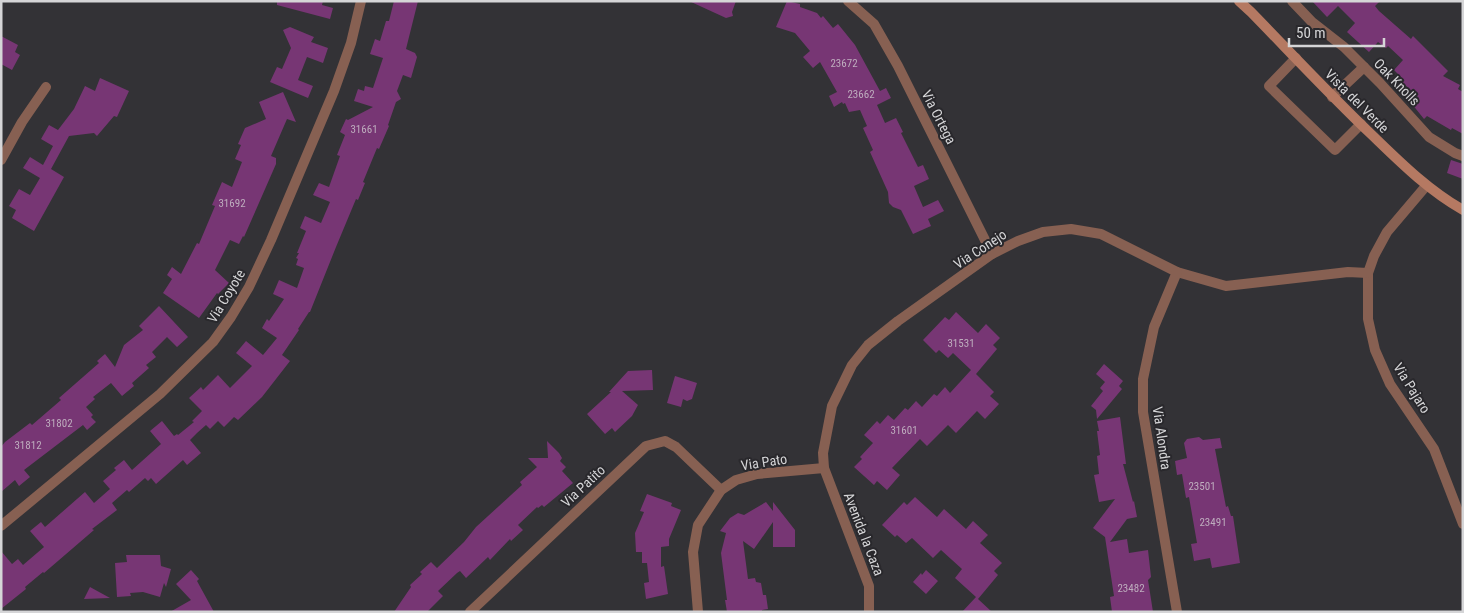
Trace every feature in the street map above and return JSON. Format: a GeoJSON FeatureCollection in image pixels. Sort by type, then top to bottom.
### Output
{"type":"FeatureCollection","features":[{"type":"Feature","properties":{"kind":"street","name":"Via Coyote"},"geometry":{"type":"LineString","coordinates":[[1,526],[160,394],[213,342],[231,317],[249,287],[271,240],[334,91],[351,43],[361,1]]}},
{"type":"Feature","properties":{"kind":"street","name":"Via Ortega"},"geometry":{"type":"LineString","coordinates":[[848,1],[874,24],[884,40],[992,254]]}},
{"type":"Feature","properties":{"kind":"street","name":"Vista del Verde"},"geometry":{"type":"LineString","coordinates":[[1239,1],[1332,97],[1426,186],[1463,210]]}},
{"type":"Feature","properties":{"kind":"street","name":"Oak Knolls"},"geometry":{"type":"LineString","coordinates":[[1292,1],[1312,22],[1344,47],[1429,137],[1463,156]]}},
{"type":"Feature","properties":{"kind":"street"},"geometry":{"type":"LineString","coordinates":[[1296,58],[1269,86],[1335,150],[1361,124]]}},
{"type":"Feature","properties":{"kind":"street"},"geometry":{"type":"LineString","coordinates":[[1332,97],[1364,67]]}},
{"type":"Feature","properties":{"kind":"street"},"geometry":{"type":"LineString","coordinates":[[1,160],[22,122],[46,87]]}},
{"type":"Feature","properties":{"kind":"street","name":"Via Pajaro"},"geometry":{"type":"LineString","coordinates":[[1426,186],[1388,232],[1374,256],[1368,273],[1368,319],[1375,350],[1390,384],[1434,449],[1463,524]]}},
{"type":"Feature","properties":{"kind":"street","name":"Via Conejo"},"geometry":{"type":"LineString","coordinates":[[824,468],[823,453],[832,406],[852,365],[868,345],[898,321],[992,254],[1027,238],[1044,232],[1071,229],[1101,234],[1178,272],[1226,286],[1348,272],[1368,273]]}},
{"type":"Feature","properties":{"kind":"street","name":"Via Alondra"},"geometry":{"type":"LineString","coordinates":[[1177,612],[1143,412],[1143,379],[1154,327],[1178,272]]}},
{"type":"Feature","properties":{"kind":"street","name":"Via Patito"},"geometry":{"type":"LineString","coordinates":[[470,612],[646,446],[665,441],[676,447],[721,490]]}},
{"type":"Feature","properties":{"kind":"street","name":"Via Pato"},"geometry":{"type":"LineString","coordinates":[[698,612],[693,552],[698,525],[721,490],[736,480],[757,474],[824,468]]}},
{"type":"Feature","properties":{"kind":"street","name":"Avenida la Caza"},"geometry":{"type":"LineString","coordinates":[[824,468],[869,586],[869,612]]}},
{"type":"Feature","properties":{"kind":"building"},"geometry":{"type":"Polygon","coordinates":[[[277,1],[323,1],[322,5],[333,8],[330,19],[277,5],[277,1]]]}},
{"type":"Feature","properties":{"kind":"building"},"geometry":{"type":"Polygon","coordinates":[[[394,1],[418,1],[406,49],[415,53],[417,57],[411,78],[403,75],[397,91],[401,99],[396,102],[389,126],[379,149],[377,148],[363,182],[365,183],[358,200],[356,199],[310,312],[282,355],[290,361],[262,397],[238,420],[234,417],[224,427],[218,421],[210,429],[206,425],[190,440],[201,453],[187,465],[183,460],[156,484],[151,478],[148,481],[145,478],[129,492],[127,490],[112,503],[117,510],[92,529],[94,530],[1,609],[1,551],[12,564],[18,559],[23,565],[44,547],[30,531],[41,522],[45,527],[85,492],[94,503],[110,489],[103,481],[116,470],[114,468],[124,460],[132,470],[161,444],[150,431],[162,421],[174,436],[178,435],[194,422],[192,421],[202,411],[189,398],[201,387],[203,390],[218,375],[230,388],[252,366],[236,353],[246,341],[263,355],[277,338],[262,328],[284,299],[273,294],[279,280],[297,288],[304,268],[296,265],[298,259],[296,258],[306,231],[300,228],[305,216],[321,223],[330,202],[313,195],[319,183],[329,187],[340,156],[337,155],[345,135],[340,132],[346,119],[348,120],[373,107],[354,101],[358,89],[364,91],[365,86],[373,88],[383,58],[370,54],[375,39],[380,41],[386,21],[389,21],[394,1]]]}},
{"type":"Feature","properties":{"kind":"building"},"geometry":{"type":"Polygon","coordinates":[[[689,1],[736,1],[732,12],[733,16],[726,18],[689,1]]]}},
{"type":"Feature","properties":{"kind":"building"},"geometry":{"type":"Polygon","coordinates":[[[787,1],[800,4],[800,7],[817,13],[821,18],[823,16],[833,28],[838,24],[855,45],[880,91],[886,88],[891,98],[877,105],[885,123],[896,118],[903,132],[901,133],[918,167],[923,165],[929,179],[914,186],[923,207],[938,200],[944,211],[928,219],[931,226],[913,234],[901,210],[889,203],[888,192],[870,152],[873,150],[863,128],[867,126],[860,110],[849,112],[845,103],[843,104],[842,102],[834,107],[829,96],[837,92],[820,62],[813,68],[803,57],[810,51],[795,33],[776,27],[787,1]]]}},
{"type":"Feature","properties":{"kind":"building"},"geometry":{"type":"Polygon","coordinates":[[[1312,1],[1380,1],[1375,6],[1379,11],[1411,39],[1413,36],[1448,71],[1443,76],[1460,85],[1458,89],[1463,92],[1463,134],[1452,128],[1451,130],[1427,116],[1424,119],[1412,104],[1419,98],[1402,82],[1404,80],[1394,70],[1403,60],[1388,46],[1386,48],[1378,42],[1369,52],[1347,32],[1355,23],[1338,6],[1327,17],[1312,1]]]}},
{"type":"Feature","properties":{"kind":"building"},"geometry":{"type":"Polygon","coordinates":[[[290,27],[314,37],[311,42],[328,48],[323,63],[307,57],[298,80],[313,86],[308,98],[270,82],[277,67],[282,69],[291,48],[283,30],[290,27]]]}},
{"type":"Feature","properties":{"kind":"building"},"geometry":{"type":"Polygon","coordinates":[[[1,36],[18,45],[15,52],[20,55],[12,70],[1,64],[1,36]]]}},
{"type":"Feature","properties":{"kind":"building"},"geometry":{"type":"Polygon","coordinates":[[[100,78],[129,91],[117,117],[114,116],[97,136],[94,133],[69,136],[51,169],[64,177],[34,231],[12,218],[16,210],[9,206],[19,189],[30,195],[40,178],[23,168],[30,157],[43,165],[53,146],[41,139],[49,125],[58,130],[74,109],[85,86],[95,91],[100,78]]]}},
{"type":"Feature","properties":{"kind":"building"},"geometry":{"type":"Polygon","coordinates":[[[283,92],[296,122],[287,119],[271,156],[276,158],[276,164],[244,237],[239,244],[230,240],[215,270],[229,283],[217,293],[199,318],[163,293],[172,279],[167,275],[172,267],[181,274],[197,243],[199,244],[215,206],[212,205],[222,182],[232,187],[242,162],[235,159],[241,145],[238,144],[245,128],[266,119],[259,102],[283,92]]]}},
{"type":"Feature","properties":{"kind":"building"},"geometry":{"type":"Polygon","coordinates":[[[1451,160],[1463,164],[1463,179],[1447,173],[1451,160]]]}},
{"type":"Feature","properties":{"kind":"building"},"geometry":{"type":"Polygon","coordinates":[[[159,306],[188,337],[177,347],[167,337],[152,352],[156,357],[146,365],[149,368],[132,383],[134,386],[122,396],[111,383],[93,397],[95,399],[86,407],[96,422],[87,430],[83,425],[24,470],[30,477],[19,486],[15,480],[1,492],[1,447],[5,442],[30,423],[32,425],[61,400],[59,398],[99,363],[97,361],[105,354],[115,367],[124,345],[143,330],[139,326],[159,306]]]}},
{"type":"Feature","properties":{"kind":"building"},"geometry":{"type":"Polygon","coordinates":[[[956,312],[978,333],[986,324],[1000,338],[993,345],[997,349],[976,374],[994,392],[990,396],[999,404],[985,419],[977,411],[956,433],[948,425],[927,446],[920,439],[892,468],[900,475],[887,490],[877,481],[874,485],[854,467],[862,459],[860,457],[873,443],[864,435],[877,421],[880,424],[888,415],[894,420],[905,408],[908,410],[916,401],[922,407],[934,394],[937,396],[945,387],[950,393],[971,370],[953,353],[948,358],[939,350],[936,353],[923,340],[945,317],[949,320],[956,312]]]}},
{"type":"Feature","properties":{"kind":"building"},"geometry":{"type":"Polygon","coordinates":[[[1104,364],[1123,381],[1119,386],[1122,389],[1097,419],[1096,410],[1091,406],[1103,391],[1100,388],[1105,382],[1096,374],[1104,364]]]}},
{"type":"Feature","properties":{"kind":"building"},"geometry":{"type":"Polygon","coordinates":[[[652,370],[653,390],[622,391],[638,405],[632,416],[615,432],[612,428],[605,434],[587,414],[611,392],[609,392],[628,371],[652,370]]]}},
{"type":"Feature","properties":{"kind":"building"},"geometry":{"type":"Polygon","coordinates":[[[675,376],[697,383],[692,399],[687,401],[683,399],[681,407],[667,403],[675,376]]]}},
{"type":"Feature","properties":{"kind":"building"},"geometry":{"type":"Polygon","coordinates":[[[1120,417],[1126,464],[1123,464],[1137,517],[1127,519],[1110,542],[1127,539],[1129,553],[1148,550],[1151,577],[1148,580],[1153,612],[1112,612],[1110,597],[1114,596],[1105,537],[1093,528],[1115,499],[1099,502],[1094,475],[1099,474],[1097,456],[1100,455],[1097,421],[1120,417]]]}},
{"type":"Feature","properties":{"kind":"building"},"geometry":{"type":"Polygon","coordinates":[[[1199,437],[1203,440],[1220,438],[1222,448],[1215,449],[1226,507],[1228,506],[1231,516],[1233,516],[1240,563],[1212,568],[1210,558],[1194,561],[1191,544],[1197,543],[1189,497],[1186,498],[1182,474],[1177,475],[1175,461],[1187,458],[1184,443],[1187,439],[1199,437]]]}},
{"type":"Feature","properties":{"kind":"building"},"geometry":{"type":"Polygon","coordinates":[[[547,441],[559,453],[562,458],[560,461],[566,467],[562,471],[573,483],[544,507],[542,505],[537,507],[518,525],[523,530],[511,541],[510,539],[490,560],[488,557],[466,578],[460,571],[457,573],[438,591],[443,596],[427,612],[394,612],[411,587],[410,585],[422,574],[420,572],[431,562],[437,568],[464,542],[476,527],[522,485],[520,482],[537,467],[528,458],[548,458],[547,441]]]}},
{"type":"Feature","properties":{"kind":"building"},"geometry":{"type":"Polygon","coordinates":[[[647,494],[672,503],[671,506],[681,510],[669,539],[669,546],[661,547],[661,567],[664,566],[668,594],[646,599],[644,583],[649,582],[647,563],[642,563],[642,552],[636,552],[635,533],[644,512],[640,511],[647,494]]]}},
{"type":"Feature","properties":{"kind":"building"},"geometry":{"type":"Polygon","coordinates":[[[915,497],[937,517],[944,509],[966,529],[973,521],[988,535],[980,543],[1002,563],[994,571],[998,575],[978,599],[992,612],[962,612],[976,597],[955,578],[962,569],[941,550],[933,558],[912,538],[906,543],[897,535],[895,537],[882,525],[904,502],[907,505],[915,497]]]}},
{"type":"Feature","properties":{"kind":"building"},"geometry":{"type":"Polygon","coordinates":[[[766,502],[773,511],[773,502],[795,530],[795,547],[773,547],[773,522],[754,549],[743,541],[748,579],[755,578],[756,582],[761,583],[763,595],[766,595],[768,609],[762,610],[762,612],[727,612],[721,553],[726,533],[720,531],[730,518],[738,513],[744,515],[766,502]]]}},
{"type":"Feature","properties":{"kind":"building"},"geometry":{"type":"Polygon","coordinates":[[[126,555],[160,555],[161,566],[171,569],[166,587],[164,583],[160,597],[143,592],[130,593],[131,596],[117,597],[115,563],[127,562],[126,555]]]}},
{"type":"Feature","properties":{"kind":"building"},"geometry":{"type":"Polygon","coordinates":[[[191,570],[199,579],[197,581],[214,612],[170,612],[191,600],[176,584],[191,570]]]}},
{"type":"Feature","properties":{"kind":"building"},"geometry":{"type":"Polygon","coordinates":[[[926,570],[938,581],[926,594],[913,582],[926,570]]]}},
{"type":"Feature","properties":{"kind":"building"},"geometry":{"type":"Polygon","coordinates":[[[90,587],[110,598],[84,599],[90,587]]]}}]}
